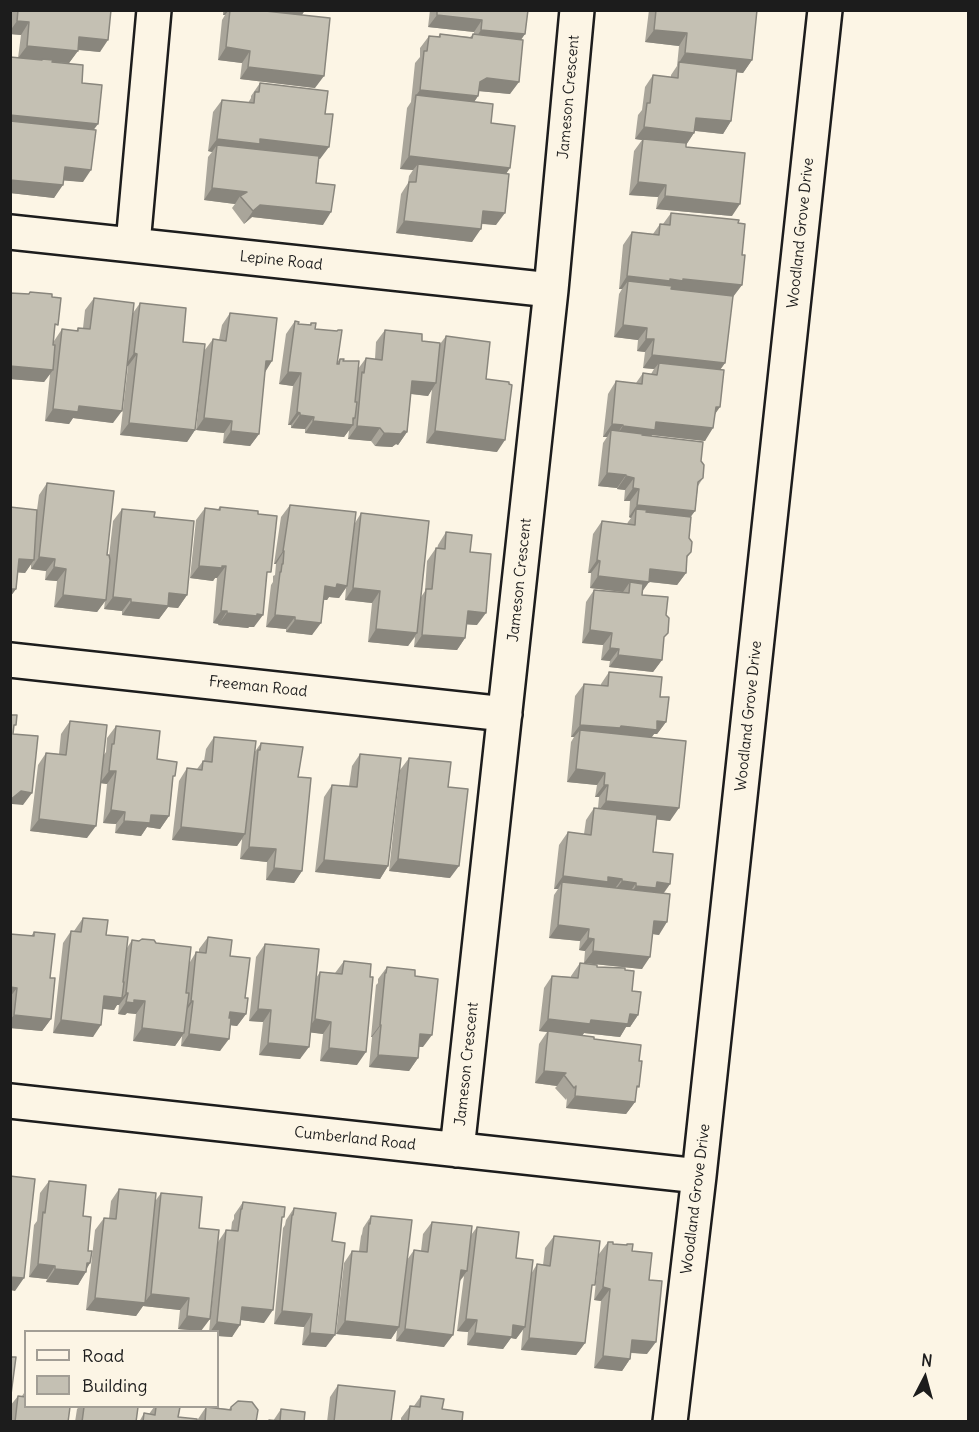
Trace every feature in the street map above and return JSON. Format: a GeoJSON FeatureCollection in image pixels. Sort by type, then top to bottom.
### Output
{"type":"FeatureCollection","features":[{"type":"Feature","properties":{"kind":"street"},"geometry":{"type":"LineString","coordinates":[[134,244],[154,10]]}},
{"type":"Feature","properties":{"kind":"street","name":"Jameson Crescent"},"geometry":{"type":"LineString","coordinates":[[457,1150],[551,290],[577,10]]}},
{"type":"Feature","properties":{"kind":"street","name":"Woodland Grove Drive"},"geometry":{"type":"LineString","coordinates":[[670,1422],[699,1176],[825,10]]}},
{"type":"Feature","properties":{"kind":"street","name":"Lepine Road"},"geometry":{"type":"LineString","coordinates":[[10,232],[551,290]]}},
{"type":"Feature","properties":{"kind":"street","name":"Freeman Road"},"geometry":{"type":"LineString","coordinates":[[10,660],[505,714]]}},
{"type":"Feature","properties":{"kind":"street","name":"Cumberland Road"},"geometry":{"type":"LineString","coordinates":[[10,1101],[699,1176]]}},
{"type":"Feature","properties":{"kind":"building"},"geometry":{"type":"Polygon","coordinates":[[[18,10],[111,10],[108,40],[79,37],[78,51],[27,46],[29,22],[17,21],[18,10]]]}},
{"type":"Feature","properties":{"kind":"building"},"geometry":{"type":"Polygon","coordinates":[[[230,10],[256,10],[330,18],[324,76],[248,67],[250,51],[226,47],[230,10]]]}},
{"type":"Feature","properties":{"kind":"building"},"geometry":{"type":"Polygon","coordinates":[[[437,10],[528,10],[525,34],[481,30],[482,20],[437,15],[437,10]]]}},
{"type":"Feature","properties":{"kind":"building"},"geometry":{"type":"Polygon","coordinates":[[[656,10],[757,10],[752,60],[685,53],[687,33],[654,30],[656,10]]]}},
{"type":"Feature","properties":{"kind":"building"},"geometry":{"type":"Polygon","coordinates":[[[440,34],[472,38],[473,34],[523,40],[519,82],[487,78],[480,82],[478,96],[420,90],[424,51],[427,51],[429,36],[440,37],[440,34]]]}},
{"type":"Feature","properties":{"kind":"building"},"geometry":{"type":"Polygon","coordinates":[[[10,57],[83,65],[82,83],[102,85],[98,124],[10,115],[10,57]]]}},
{"type":"Feature","properties":{"kind":"building"},"geometry":{"type":"Polygon","coordinates":[[[679,62],[737,69],[731,121],[696,118],[694,133],[644,127],[647,103],[650,103],[653,75],[678,78],[679,62]]]}},
{"type":"Feature","properties":{"kind":"building"},"geometry":{"type":"Polygon","coordinates":[[[260,83],[328,91],[325,114],[333,114],[329,147],[260,139],[260,144],[217,139],[222,100],[254,103],[255,92],[259,92],[260,83]]]}},
{"type":"Feature","properties":{"kind":"building"},"geometry":{"type":"Polygon","coordinates":[[[416,95],[493,104],[491,123],[515,126],[510,168],[409,156],[416,95]]]}},
{"type":"Feature","properties":{"kind":"building"},"geometry":{"type":"Polygon","coordinates":[[[10,121],[96,130],[91,170],[65,167],[63,185],[10,180],[10,121]]]}},
{"type":"Feature","properties":{"kind":"building"},"geometry":{"type":"Polygon","coordinates":[[[643,139],[686,143],[686,147],[745,153],[740,204],[665,196],[666,185],[638,182],[643,139]]]}},
{"type":"Feature","properties":{"kind":"building"},"geometry":{"type":"Polygon","coordinates":[[[217,145],[319,156],[316,183],[335,185],[331,212],[260,205],[253,211],[240,196],[247,192],[212,188],[217,145]]]}},
{"type":"Feature","properties":{"kind":"building"},"geometry":{"type":"Polygon","coordinates":[[[418,164],[509,174],[505,213],[483,211],[481,229],[404,221],[409,182],[416,182],[418,164]]]}},
{"type":"Feature","properties":{"kind":"building"},"geometry":{"type":"Polygon","coordinates":[[[671,213],[739,220],[738,223],[745,224],[742,285],[627,276],[632,232],[659,235],[660,224],[670,225],[671,213]]]}},
{"type":"Feature","properties":{"kind":"building"},"geometry":{"type":"Polygon","coordinates":[[[628,281],[672,286],[671,289],[733,296],[725,363],[652,355],[654,339],[646,339],[647,328],[623,325],[628,281]]]}},
{"type":"Feature","properties":{"kind":"building"},"geometry":{"type":"Polygon","coordinates":[[[30,292],[52,294],[52,297],[61,298],[58,325],[55,324],[53,370],[10,366],[10,293],[29,294],[30,292]]]}},
{"type":"Feature","properties":{"kind":"building"},"geometry":{"type":"Polygon","coordinates":[[[94,298],[134,303],[122,411],[79,406],[78,412],[53,409],[62,329],[78,331],[78,328],[90,329],[94,298]]]}},
{"type":"Feature","properties":{"kind":"building"},"geometry":{"type":"Polygon","coordinates":[[[140,303],[186,308],[183,342],[205,344],[195,430],[129,423],[140,303]]]}},
{"type":"Feature","properties":{"kind":"building"},"geometry":{"type":"Polygon","coordinates":[[[230,313],[277,318],[272,361],[266,361],[259,434],[231,431],[232,421],[204,418],[213,339],[226,341],[230,313]]]}},
{"type":"Feature","properties":{"kind":"building"},"geometry":{"type":"Polygon","coordinates":[[[295,321],[299,322],[298,324],[316,323],[315,329],[342,330],[337,364],[340,359],[359,361],[355,402],[357,402],[353,425],[313,421],[314,417],[300,415],[297,412],[301,373],[288,372],[295,321]]]}},
{"type":"Feature","properties":{"kind":"building"},"geometry":{"type":"Polygon","coordinates":[[[385,330],[422,334],[422,341],[440,343],[436,383],[412,381],[407,432],[404,431],[401,434],[384,433],[380,428],[357,426],[362,372],[364,373],[366,358],[382,360],[385,330]]]}},
{"type":"Feature","properties":{"kind":"building"},"geometry":{"type":"Polygon","coordinates":[[[446,336],[490,342],[486,379],[509,382],[512,385],[505,440],[435,431],[446,336]]]}},
{"type":"Feature","properties":{"kind":"building"},"geometry":{"type":"Polygon","coordinates":[[[659,363],[724,370],[720,407],[716,407],[713,428],[656,422],[655,430],[612,424],[616,381],[642,384],[643,373],[657,375],[659,363]]]}},
{"type":"Feature","properties":{"kind":"building"},"geometry":{"type":"Polygon","coordinates":[[[611,430],[703,442],[701,461],[704,465],[703,478],[698,482],[695,511],[637,505],[639,489],[633,488],[634,478],[607,473],[611,430]]]}},
{"type":"Feature","properties":{"kind":"building"},"geometry":{"type":"Polygon","coordinates":[[[47,483],[114,491],[107,555],[110,560],[106,600],[63,595],[66,569],[54,567],[55,559],[39,557],[47,483]]]}},
{"type":"Feature","properties":{"kind":"building"},"geometry":{"type":"Polygon","coordinates":[[[290,505],[356,512],[347,586],[337,584],[336,588],[325,586],[321,623],[275,615],[290,505]]]}},
{"type":"Feature","properties":{"kind":"building"},"geometry":{"type":"Polygon","coordinates":[[[10,507],[37,510],[34,560],[19,559],[16,589],[10,589],[10,507]]]}},
{"type":"Feature","properties":{"kind":"building"},"geometry":{"type":"Polygon","coordinates":[[[220,507],[258,511],[258,514],[277,516],[271,572],[267,572],[263,615],[221,611],[226,566],[222,568],[199,566],[205,508],[220,510],[220,507]]]}},
{"type":"Feature","properties":{"kind":"building"},"geometry":{"type":"Polygon","coordinates":[[[122,509],[155,512],[154,517],[194,521],[187,595],[169,593],[168,606],[131,602],[131,599],[113,597],[122,509]]]}},
{"type":"Feature","properties":{"kind":"building"},"geometry":{"type":"Polygon","coordinates":[[[636,509],[691,517],[689,538],[692,542],[691,552],[687,556],[686,573],[650,569],[649,582],[598,576],[600,561],[597,560],[602,521],[635,525],[636,509]]]}},
{"type":"Feature","properties":{"kind":"building"},"geometry":{"type":"Polygon","coordinates":[[[361,513],[429,521],[417,633],[376,629],[380,591],[353,588],[361,513]]]}},
{"type":"Feature","properties":{"kind":"building"},"geometry":{"type":"Polygon","coordinates":[[[446,532],[472,535],[470,552],[491,554],[486,613],[468,611],[465,638],[422,635],[426,589],[432,589],[436,548],[445,549],[446,532]]]}},
{"type":"Feature","properties":{"kind":"building"},"geometry":{"type":"Polygon","coordinates":[[[630,582],[643,584],[642,595],[668,597],[666,615],[669,618],[668,633],[664,637],[662,660],[618,655],[619,649],[610,648],[612,633],[590,630],[594,590],[629,593],[630,582]]]}},
{"type":"Feature","properties":{"kind":"building"},"geometry":{"type":"Polygon","coordinates":[[[609,672],[662,677],[660,697],[669,697],[666,722],[657,721],[657,730],[580,725],[584,684],[608,686],[609,672]]]}},
{"type":"Feature","properties":{"kind":"building"},"geometry":{"type":"Polygon","coordinates":[[[10,715],[17,715],[13,734],[38,736],[32,793],[21,791],[10,800],[10,715]]]}},
{"type":"Feature","properties":{"kind":"building"},"geometry":{"type":"Polygon","coordinates":[[[70,721],[107,725],[96,826],[39,819],[46,753],[66,755],[70,721]]]}},
{"type":"Feature","properties":{"kind":"building"},"geometry":{"type":"Polygon","coordinates":[[[116,726],[160,731],[157,759],[177,762],[175,776],[173,776],[169,816],[151,815],[150,823],[124,821],[125,812],[111,810],[116,771],[109,771],[116,726]]]}},
{"type":"Feature","properties":{"kind":"building"},"geometry":{"type":"Polygon","coordinates":[[[580,730],[686,741],[679,808],[606,801],[608,785],[604,785],[605,773],[576,769],[580,730]]]}},
{"type":"Feature","properties":{"kind":"building"},"geometry":{"type":"Polygon","coordinates":[[[214,737],[256,741],[245,834],[181,827],[187,768],[202,770],[203,761],[212,762],[214,737]]]}},
{"type":"Feature","properties":{"kind":"building"},"geometry":{"type":"Polygon","coordinates":[[[261,743],[303,747],[298,777],[311,778],[302,871],[274,868],[276,849],[249,847],[258,750],[260,750],[261,743]]]}},
{"type":"Feature","properties":{"kind":"building"},"geometry":{"type":"Polygon","coordinates":[[[360,754],[401,758],[388,866],[324,860],[332,785],[357,787],[360,754]]]}},
{"type":"Feature","properties":{"kind":"building"},"geometry":{"type":"Polygon","coordinates":[[[409,758],[451,762],[448,787],[468,789],[459,866],[398,859],[409,758]]]}},
{"type":"Feature","properties":{"kind":"building"},"geometry":{"type":"Polygon","coordinates":[[[594,808],[657,815],[653,852],[673,854],[670,884],[657,882],[656,888],[636,886],[636,883],[608,877],[608,882],[563,876],[568,832],[591,835],[594,808]]]}},
{"type":"Feature","properties":{"kind":"building"},"geometry":{"type":"Polygon","coordinates":[[[562,882],[670,894],[667,922],[654,921],[650,957],[593,951],[594,939],[588,938],[589,929],[558,925],[562,882]]]}},
{"type":"Feature","properties":{"kind":"building"},"geometry":{"type":"Polygon","coordinates":[[[83,918],[108,920],[106,935],[128,937],[122,998],[104,996],[101,1025],[61,1020],[71,931],[81,932],[83,918]]]}},
{"type":"Feature","properties":{"kind":"building"},"geometry":{"type":"Polygon","coordinates":[[[34,932],[55,934],[50,978],[55,978],[51,1019],[14,1015],[17,988],[10,987],[10,934],[34,936],[34,932]]]}},
{"type":"Feature","properties":{"kind":"building"},"geometry":{"type":"Polygon","coordinates":[[[208,937],[232,940],[230,956],[250,958],[245,998],[248,998],[246,1014],[230,1012],[229,1039],[189,1034],[196,952],[206,953],[208,937]]]}},
{"type":"Feature","properties":{"kind":"building"},"geometry":{"type":"Polygon","coordinates":[[[142,939],[191,947],[184,1033],[142,1028],[145,1001],[126,1002],[132,940],[142,939]]]}},
{"type":"Feature","properties":{"kind":"building"},"geometry":{"type":"Polygon","coordinates":[[[265,944],[319,949],[309,1047],[268,1043],[271,1010],[258,1009],[265,944]]]}},
{"type":"Feature","properties":{"kind":"building"},"geometry":{"type":"Polygon","coordinates":[[[344,961],[371,964],[370,977],[373,977],[366,1052],[329,1048],[331,1022],[315,1019],[320,972],[342,974],[344,961]]]}},
{"type":"Feature","properties":{"kind":"building"},"geometry":{"type":"Polygon","coordinates":[[[580,963],[634,971],[632,991],[641,992],[638,1015],[630,1014],[628,1024],[591,1020],[590,1024],[548,1019],[552,976],[578,978],[580,963]]]}},
{"type":"Feature","properties":{"kind":"building"},"geometry":{"type":"Polygon","coordinates":[[[387,967],[415,970],[415,976],[438,979],[432,1035],[420,1034],[418,1058],[378,1055],[387,967]]]}},
{"type":"Feature","properties":{"kind":"building"},"geometry":{"type":"Polygon","coordinates":[[[548,1031],[641,1045],[639,1061],[642,1061],[635,1102],[575,1096],[576,1086],[574,1088],[564,1075],[566,1073],[544,1071],[548,1031]]]}},
{"type":"Feature","properties":{"kind":"building"},"geometry":{"type":"Polygon","coordinates":[[[10,1176],[35,1179],[24,1278],[10,1277],[10,1176]]]}},
{"type":"Feature","properties":{"kind":"building"},"geometry":{"type":"Polygon","coordinates":[[[49,1181],[86,1185],[83,1216],[91,1217],[88,1251],[92,1251],[86,1272],[55,1269],[55,1266],[38,1264],[43,1212],[45,1213],[49,1181]]]}},
{"type":"Feature","properties":{"kind":"building"},"geometry":{"type":"Polygon","coordinates":[[[119,1189],[156,1193],[145,1303],[95,1298],[104,1218],[116,1219],[119,1189]]]}},
{"type":"Feature","properties":{"kind":"building"},"geometry":{"type":"Polygon","coordinates":[[[161,1193],[202,1197],[199,1228],[219,1230],[210,1319],[187,1316],[189,1298],[151,1294],[161,1193]]]}},
{"type":"Feature","properties":{"kind":"building"},"geometry":{"type":"Polygon","coordinates":[[[243,1202],[285,1207],[284,1217],[282,1217],[273,1310],[242,1307],[240,1325],[217,1322],[226,1230],[238,1231],[243,1202]]]}},
{"type":"Feature","properties":{"kind":"building"},"geometry":{"type":"Polygon","coordinates":[[[294,1208],[336,1213],[332,1241],[345,1243],[335,1335],[310,1333],[312,1314],[282,1311],[294,1208]]]}},
{"type":"Feature","properties":{"kind":"building"},"geometry":{"type":"Polygon","coordinates":[[[371,1216],[412,1220],[399,1327],[345,1321],[352,1251],[367,1252],[371,1216]]]}},
{"type":"Feature","properties":{"kind":"building"},"geometry":{"type":"Polygon","coordinates":[[[432,1222],[472,1226],[467,1271],[461,1270],[453,1335],[405,1329],[414,1250],[428,1252],[432,1222]]]}},
{"type":"Feature","properties":{"kind":"building"},"geometry":{"type":"Polygon","coordinates":[[[477,1227],[519,1232],[516,1258],[533,1260],[525,1327],[513,1325],[512,1337],[475,1333],[477,1320],[466,1319],[477,1227]]]}},
{"type":"Feature","properties":{"kind":"building"},"geometry":{"type":"Polygon","coordinates":[[[554,1236],[600,1241],[585,1343],[529,1338],[537,1264],[550,1266],[554,1236]]]}},
{"type":"Feature","properties":{"kind":"building"},"geometry":{"type":"Polygon","coordinates":[[[608,1242],[633,1244],[632,1251],[652,1253],[649,1280],[662,1281],[656,1342],[632,1340],[630,1359],[603,1356],[610,1289],[603,1287],[608,1242]]]}},
{"type":"Feature","properties":{"kind":"building"},"geometry":{"type":"Polygon","coordinates":[[[10,1357],[16,1357],[10,1402],[10,1357]]]}},
{"type":"Feature","properties":{"kind":"building"},"geometry":{"type":"Polygon","coordinates":[[[338,1385],[395,1391],[391,1422],[334,1422],[338,1385]]]}},
{"type":"Feature","properties":{"kind":"building"},"geometry":{"type":"Polygon","coordinates":[[[18,1396],[24,1397],[24,1408],[70,1408],[68,1422],[15,1422],[18,1396]]]}},
{"type":"Feature","properties":{"kind":"building"},"geometry":{"type":"Polygon","coordinates":[[[421,1396],[444,1399],[442,1409],[463,1412],[462,1422],[408,1422],[410,1406],[420,1407],[421,1396]]]}},
{"type":"Feature","properties":{"kind":"building"},"geometry":{"type":"Polygon","coordinates":[[[238,1401],[252,1402],[258,1410],[256,1422],[205,1422],[206,1408],[231,1410],[231,1407],[238,1401]]]}},
{"type":"Feature","properties":{"kind":"building"},"geometry":{"type":"Polygon","coordinates":[[[84,1408],[138,1408],[136,1422],[82,1422],[84,1408]]]}},
{"type":"Feature","properties":{"kind":"building"},"geometry":{"type":"Polygon","coordinates":[[[156,1408],[180,1408],[178,1417],[197,1419],[197,1422],[143,1422],[144,1413],[155,1415],[156,1408]]]}},
{"type":"Feature","properties":{"kind":"building"},"geometry":{"type":"Polygon","coordinates":[[[281,1409],[305,1412],[304,1422],[269,1422],[269,1420],[280,1421],[281,1409]]]}}]}
